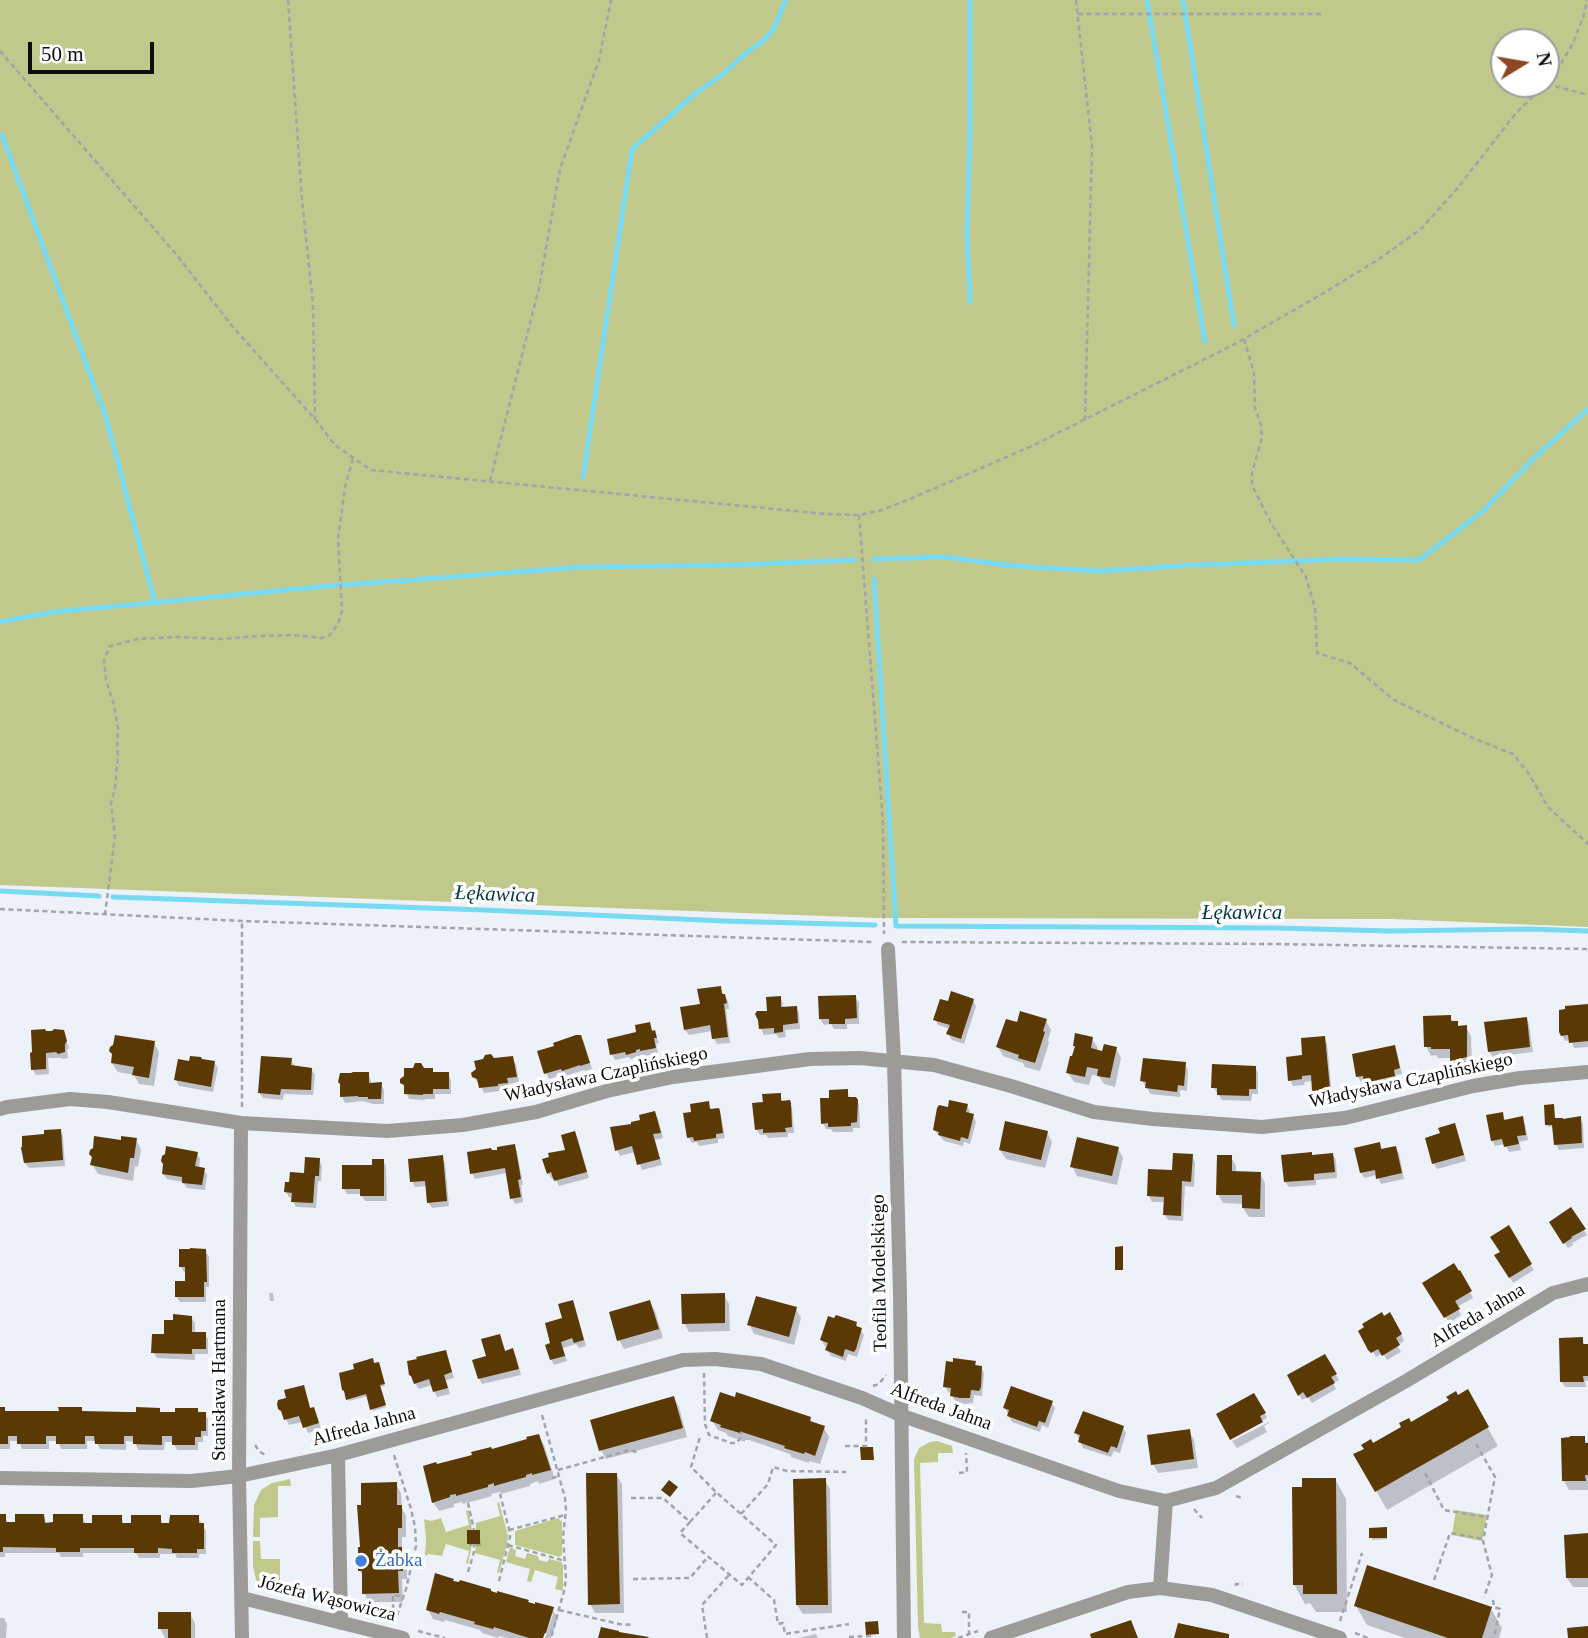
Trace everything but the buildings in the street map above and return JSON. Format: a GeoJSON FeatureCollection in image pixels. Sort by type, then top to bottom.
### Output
{"type":"FeatureCollection","features":[{"type":"Feature","properties":{"kind":"street","name":"Teofila Modelskiego"},"geometry":{"type":"LineString","coordinates":[[893,946],[903,1416],[904,1638]]}},
{"type":"Feature","properties":{"kind":"street","name":"Władysława Czaplińskiego"},"geometry":{"type":"LineString","coordinates":[[0,1109],[70,1099],[108,1102],[242,1123],[387,1131],[463,1125],[536,1112],[607,1091],[673,1077],[810,1059],[860,1058],[934,1065],[1094,1112],[1262,1127],[1345,1118],[1473,1086],[1520,1078],[1588,1072]]}},
{"type":"Feature","properties":{"kind":"street","name":"Stanisława Hartmana"},"geometry":{"type":"LineString","coordinates":[[242,1123],[239,1443],[242,1638]]}},
{"type":"Feature","properties":{"kind":"street","name":"Alfreda Jahna"},"geometry":{"type":"LineString","coordinates":[[0,1478],[191,1482],[239,1476],[338,1455],[683,1360],[715,1359],[761,1364],[1119,1491],[1166,1501],[1216,1488],[1406,1381],[1553,1293],[1588,1284]]}},
{"type":"Feature","properties":{"kind":"street"},"geometry":{"type":"LineString","coordinates":[[338,1455],[341,1623]]}},
{"type":"Feature","properties":{"kind":"street"},"geometry":{"type":"LineString","coordinates":[[1160,1588],[1166,1501]]}},
{"type":"Feature","properties":{"kind":"street"},"geometry":{"type":"LineString","coordinates":[[986,1634],[1128,1592],[1160,1588],[1212,1595],[1339,1633]]}},
{"type":"Feature","properties":{"kind":"street","name":"Józefa Wąsowicza"},"geometry":{"type":"LineString","coordinates":[[242,1598],[403,1638]]}},
{"type":"Feature","properties":{"kind":"path"},"geometry":{"type":"LineString","coordinates":[[288,0],[302,200],[313,304],[315,419]]}},
{"type":"Feature","properties":{"kind":"path"},"geometry":{"type":"LineString","coordinates":[[490,481],[539,289],[560,169],[599,60],[611,0]]}},
{"type":"Feature","properties":{"kind":"path"},"geometry":{"type":"LineString","coordinates":[[1076,0],[1092,146],[1084,420]]}},
{"type":"Feature","properties":{"kind":"path"},"geometry":{"type":"LineString","coordinates":[[1560,65],[1572,45],[1587,0]]}},
{"type":"Feature","properties":{"kind":"path"},"geometry":{"type":"LineString","coordinates":[[1078,14],[1322,13]]}},
{"type":"Feature","properties":{"kind":"path"},"geometry":{"type":"LineString","coordinates":[[0,51],[176,254],[232,326],[335,445],[371,470],[803,512],[859,514],[879,511],[910,499],[1032,446],[1244,339],[1338,285],[1422,229],[1516,113],[1532,98]]}},
{"type":"Feature","properties":{"kind":"path"},"geometry":{"type":"LineString","coordinates":[[1560,88],[1588,95]]}},
{"type":"Feature","properties":{"kind":"path"},"geometry":{"type":"LineString","coordinates":[[1244,339],[1254,373],[1255,408],[1262,437],[1252,473],[1252,485],[1271,523],[1306,577],[1315,608],[1317,653],[1350,663],[1394,700],[1513,754],[1529,774],[1548,807],[1588,844]]}},
{"type":"Feature","properties":{"kind":"path"},"geometry":{"type":"LineString","coordinates":[[106,915],[116,836],[111,803],[118,755],[118,728],[104,660],[110,646],[138,639],[177,637],[220,639],[292,635],[321,638],[330,635],[338,624],[342,611],[338,540],[345,487],[353,458]]}},
{"type":"Feature","properties":{"kind":"path"},"geometry":{"type":"LineString","coordinates":[[0,909],[243,921],[884,942],[883,822],[859,514]]}},
{"type":"Feature","properties":{"kind":"path"},"geometry":{"type":"LineString","coordinates":[[242,1123],[243,921]]}},
{"type":"Feature","properties":{"kind":"path"},"geometry":{"type":"LineString","coordinates":[[893,946],[1274,944],[1588,949]]}},
{"type":"Feature","properties":{"kind":"path"},"geometry":{"type":"LineString","coordinates":[[707,1368],[704,1371],[706,1430],[712,1437],[731,1443],[736,1443],[742,1432]]}},
{"type":"Feature","properties":{"kind":"path"},"geometry":{"type":"LineString","coordinates":[[869,1387],[883,1380],[887,1368]]}},
{"type":"Feature","properties":{"kind":"path"},"geometry":{"type":"LineString","coordinates":[[883,1380],[902,1380]]}},
{"type":"Feature","properties":{"kind":"path"},"geometry":{"type":"LineString","coordinates":[[540,1408],[565,1498],[563,1536],[566,1579],[551,1638]]}},
{"type":"Feature","properties":{"kind":"path"},"geometry":{"type":"LineString","coordinates":[[845,1446],[866,1446],[867,1415]]}},
{"type":"Feature","properties":{"kind":"path"},"geometry":{"type":"LineString","coordinates":[[700,1437],[691,1467],[776,1545],[742,1585],[680,1533],[716,1492]]}},
{"type":"Feature","properties":{"kind":"path"},"geometry":{"type":"LineString","coordinates":[[239,1443],[254,1443],[259,1451],[271,1456]]}},
{"type":"Feature","properties":{"kind":"path"},"geometry":{"type":"LineString","coordinates":[[1476,1444],[1495,1477],[1484,1539],[1492,1574],[1485,1597]]}},
{"type":"Feature","properties":{"kind":"path"},"geometry":{"type":"LineString","coordinates":[[959,1473],[967,1472],[966,1449]]}},
{"type":"Feature","properties":{"kind":"path"},"geometry":{"type":"LineString","coordinates":[[387,1450],[393,1454],[398,1466],[415,1527],[416,1546],[399,1613],[392,1624]]}},
{"type":"Feature","properties":{"kind":"path"},"geometry":{"type":"LineString","coordinates":[[558,1470],[631,1450],[639,1453]]}},
{"type":"Feature","properties":{"kind":"path"},"geometry":{"type":"LineString","coordinates":[[741,1514],[768,1484],[773,1467],[771,1462]]}},
{"type":"Feature","properties":{"kind":"path"},"geometry":{"type":"LineString","coordinates":[[773,1467],[788,1471],[846,1472]]}},
{"type":"Feature","properties":{"kind":"path"},"geometry":{"type":"LineString","coordinates":[[1425,1473],[1444,1510],[1488,1518]]}},
{"type":"Feature","properties":{"kind":"path"},"geometry":{"type":"LineString","coordinates":[[552,1479],[559,1476]]}},
{"type":"Feature","properties":{"kind":"path"},"geometry":{"type":"LineString","coordinates":[[499,1581],[509,1530],[500,1494]]}},
{"type":"Feature","properties":{"kind":"path"},"geometry":{"type":"LineString","coordinates":[[631,1498],[663,1498],[690,1522]]}},
{"type":"Feature","properties":{"kind":"path"},"geometry":{"type":"LineString","coordinates":[[468,1503],[474,1530]]}},
{"type":"Feature","properties":{"kind":"path"},"geometry":{"type":"LineString","coordinates":[[1200,1504],[1189,1507],[1202,1518]]}},
{"type":"Feature","properties":{"kind":"path"},"geometry":{"type":"LineString","coordinates":[[509,1530],[565,1515]]}},
{"type":"Feature","properties":{"kind":"path"},"geometry":{"type":"LineString","coordinates":[[1434,1580],[1450,1533],[1484,1539]]}},
{"type":"Feature","properties":{"kind":"path"},"geometry":{"type":"LineString","coordinates":[[468,1572],[474,1544]]}},
{"type":"Feature","properties":{"kind":"path"},"geometry":{"type":"LineString","coordinates":[[508,1545],[565,1561]]}},
{"type":"Feature","properties":{"kind":"path"},"geometry":{"type":"LineString","coordinates":[[1339,1633],[1362,1553]]}},
{"type":"Feature","properties":{"kind":"path"},"geometry":{"type":"LineString","coordinates":[[633,1579],[690,1578],[708,1557]]}},
{"type":"Feature","properties":{"kind":"path"},"geometry":{"type":"LineString","coordinates":[[707,1638],[702,1605],[729,1574]]}},
{"type":"Feature","properties":{"kind":"path"},"geometry":{"type":"LineString","coordinates":[[748,1577],[774,1600],[776,1622],[783,1623],[785,1634],[849,1624]]}},
{"type":"Feature","properties":{"kind":"path"},"geometry":{"type":"LineString","coordinates":[[399,1613],[393,1612],[393,1595],[404,1596]]}},
{"type":"Feature","properties":{"kind":"path"},"geometry":{"type":"LineString","coordinates":[[1493,1600],[1494,1607],[1500,1609],[1494,1638]]}},
{"type":"Feature","properties":{"kind":"path"},"geometry":{"type":"LineString","coordinates":[[559,1610],[633,1625]]}},
{"type":"Feature","properties":{"kind":"path"},"geometry":{"type":"LineString","coordinates":[[962,1612],[969,1612],[970,1634]]}},
{"type":"Feature","properties":{"kind":"path"},"geometry":{"type":"LineString","coordinates":[[958,1638],[970,1634],[986,1634]]}},
{"type":"Feature","properties":{"kind":"path"},"geometry":{"type":"LineString","coordinates":[[849,1637],[870,1638]]}},
{"type":"Feature","properties":{"kind":"green space"},"geometry":{"type":"Polygon","coordinates":[[[0,0],[1588,0],[1588,927],[1392,919],[877,918],[0,885],[0,0]]]}},
{"type":"Feature","properties":{"kind":"green space"},"geometry":{"type":"Polygon","coordinates":[[[937,1441],[952,1446],[953,1453],[938,1453],[938,1462],[920,1463],[924,1623],[941,1624],[942,1632],[955,1632],[956,1636],[920,1638],[914,1459],[919,1448],[937,1441]]]}},
{"type":"Feature","properties":{"kind":"green space"},"geometry":{"type":"Polygon","coordinates":[[[290,1479],[291,1486],[278,1486],[278,1517],[260,1518],[260,1537],[253,1537],[254,1505],[261,1490],[272,1483],[290,1479]]]}},
{"type":"Feature","properties":{"kind":"green space"},"geometry":{"type":"Polygon","coordinates":[[[499,1502],[508,1536],[499,1573],[500,1560],[475,1553],[476,1544],[480,1544],[480,1531],[476,1530],[476,1523],[500,1516],[499,1502]]]}},
{"type":"Feature","properties":{"kind":"green space"},"geometry":{"type":"Polygon","coordinates":[[[469,1510],[472,1530],[467,1544],[472,1544],[468,1564],[469,1551],[446,1544],[442,1556],[425,1556],[424,1519],[431,1521],[441,1518],[446,1532],[469,1525],[466,1511],[469,1510]]]}},
{"type":"Feature","properties":{"kind":"green space"},"geometry":{"type":"Polygon","coordinates":[[[1456,1510],[1487,1515],[1482,1541],[1452,1535],[1456,1510]]]}},
{"type":"Feature","properties":{"kind":"green space"},"geometry":{"type":"Polygon","coordinates":[[[558,1518],[562,1522],[560,1557],[515,1545],[515,1531],[558,1518]]]}},
{"type":"Feature","properties":{"kind":"green space"},"geometry":{"type":"Polygon","coordinates":[[[253,1541],[260,1541],[261,1559],[280,1559],[280,1591],[293,1592],[292,1597],[266,1590],[256,1580],[253,1541]]]}},
{"type":"Feature","properties":{"kind":"green space"},"geometry":{"type":"Polygon","coordinates":[[[510,1547],[516,1550],[515,1556],[525,1559],[527,1553],[538,1556],[539,1560],[561,1562],[563,1591],[555,1589],[558,1577],[535,1570],[531,1582],[527,1581],[530,1569],[506,1562],[510,1547]]]}},
{"type":"Feature","properties":{"kind":"waterway"},"geometry":{"type":"LineString","coordinates":[[583,477],[632,149],[696,93],[763,41],[773,30],[786,0]]}},
{"type":"Feature","properties":{"kind":"waterway"},"geometry":{"type":"LineString","coordinates":[[970,0],[967,235],[970,302]]}},
{"type":"Feature","properties":{"kind":"waterway"},"geometry":{"type":"LineString","coordinates":[[1147,0],[1205,342]]}},
{"type":"Feature","properties":{"kind":"waterway"},"geometry":{"type":"LineString","coordinates":[[1183,0],[1234,326]]}},
{"type":"Feature","properties":{"kind":"waterway"},"geometry":{"type":"LineString","coordinates":[[0,135],[106,418],[155,603]]}},
{"type":"Feature","properties":{"kind":"waterway"},"geometry":{"type":"LineString","coordinates":[[874,559],[944,557],[1016,566],[1100,571],[1342,559],[1419,560],[1482,512],[1534,458],[1588,409]]}},
{"type":"Feature","properties":{"kind":"waterway"},"geometry":{"type":"LineString","coordinates":[[343,585],[581,567],[855,560]]}},
{"type":"Feature","properties":{"kind":"waterway","name":"Łękawica"},"geometry":{"type":"LineString","coordinates":[[874,579],[896,926],[1588,931]]}},
{"type":"Feature","properties":{"kind":"waterway"},"geometry":{"type":"LineString","coordinates":[[0,622],[53,612],[339,585]]}},
{"type":"Feature","properties":{"kind":"waterway","name":"Łękawica"},"geometry":{"type":"LineString","coordinates":[[0,891],[99,896]]}},
{"type":"Feature","properties":{"kind":"waterway","name":"Łękawica"},"geometry":{"type":"LineString","coordinates":[[113,897],[875,925]]}},
{"type":"Feature","properties":{"kind":"place","name":"Żabka"},"geometry":{"type":"Point","coordinates":[361,1561]}}]}
